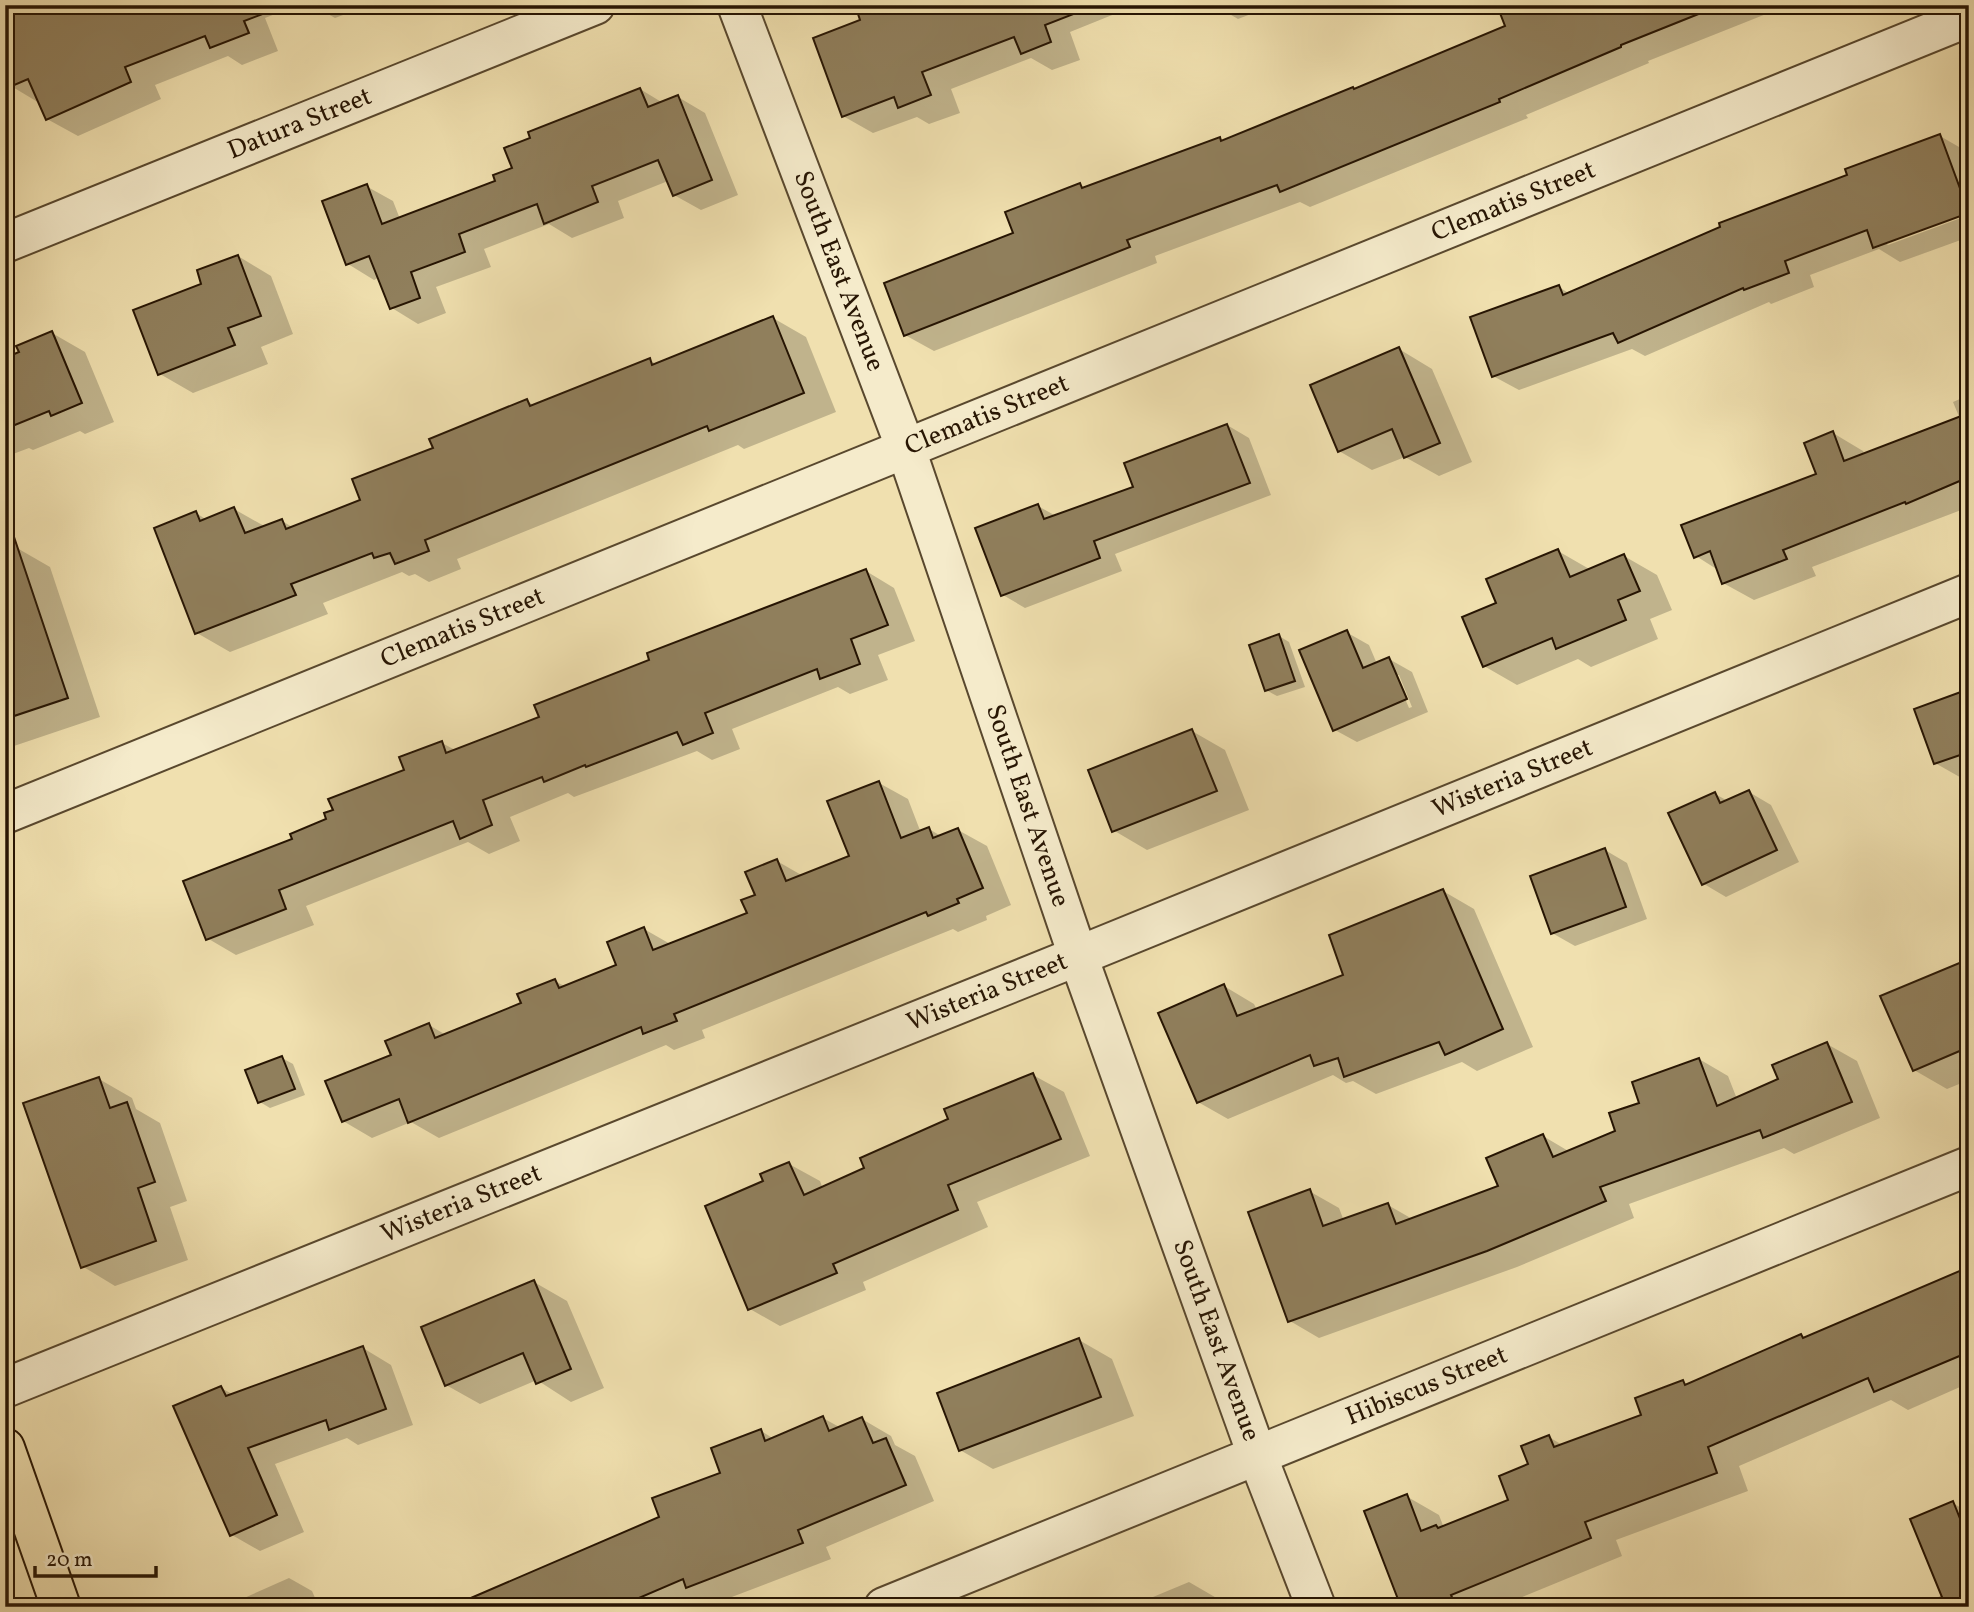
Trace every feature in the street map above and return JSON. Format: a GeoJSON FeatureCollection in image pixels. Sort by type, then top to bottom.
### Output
{"type":"FeatureCollection","features":[{"type":"Feature","properties":{"kind":"main road"},"geometry":{"type":"LineString","coordinates":[[5,1448],[61,1607]]}},
{"type":"Feature","properties":{"kind":"street","name":"Datura Street"},"geometry":{"type":"LineString","coordinates":[[5,243],[595,5]]}},
{"type":"Feature","properties":{"kind":"street","name":"South East Avenue"},"geometry":{"type":"LineString","coordinates":[[737,5],[906,449],[1077,956],[1257,1455],[1316,1607]]}},
{"type":"Feature","properties":{"kind":"street","name":"Clematis Street"},"geometry":{"type":"LineString","coordinates":[[5,814],[1969,17]]}},
{"type":"Feature","properties":{"kind":"street","name":"Wisteria Street"},"geometry":{"type":"LineString","coordinates":[[5,1388],[1969,593]]}},
{"type":"Feature","properties":{"kind":"street","name":"Hibiscus Street"},"geometry":{"type":"LineString","coordinates":[[884,1607],[1969,1166]]}},
{"type":"Feature","properties":{"kind":"building"},"geometry":{"type":"Polygon","coordinates":[[[5,5],[278,5],[279,8],[244,21],[249,33],[210,48],[205,36],[125,67],[131,82],[46,120],[28,79],[5,89],[5,5]]]}},
{"type":"Feature","properties":{"kind":"building"},"geometry":{"type":"Polygon","coordinates":[[[855,5],[1088,5],[1089,8],[1045,25],[1051,42],[1021,54],[1014,37],[922,72],[931,95],[898,108],[894,97],[842,117],[813,38],[860,20],[855,5]]]}},
{"type":"Feature","properties":{"kind":"building"},"geometry":{"type":"Polygon","coordinates":[[[1520,5],[1716,7],[1621,45],[1499,99],[1500,102],[1280,192],[1277,185],[1127,240],[1130,247],[904,336],[884,283],[1013,233],[1005,212],[1080,183],[1082,188],[1220,137],[1221,141],[1353,87],[1354,89],[1505,26],[1500,13],[1520,5]]]}},
{"type":"Feature","properties":{"kind":"building"},"geometry":{"type":"Polygon","coordinates":[[[640,88],[648,107],[678,95],[712,180],[673,196],[658,160],[592,186],[598,202],[544,224],[537,204],[459,234],[465,252],[411,272],[420,298],[390,309],[369,256],[346,265],[322,201],[367,184],[382,224],[495,181],[493,175],[512,168],[504,148],[530,138],[528,132],[640,88]]]}},
{"type":"Feature","properties":{"kind":"building"},"geometry":{"type":"Polygon","coordinates":[[[1940,134],[1969,213],[1873,248],[1867,230],[1785,261],[1789,273],[1744,290],[1743,288],[1618,343],[1613,333],[1492,377],[1470,317],[1559,285],[1563,295],[1720,227],[1719,223],[1847,175],[1845,169],[1940,134]]]}},
{"type":"Feature","properties":{"kind":"building"},"geometry":{"type":"Polygon","coordinates":[[[238,255],[261,316],[228,328],[235,345],[158,375],[133,310],[201,284],[197,270],[238,255]]]}},
{"type":"Feature","properties":{"kind":"building"},"geometry":{"type":"Polygon","coordinates":[[[773,316],[804,393],[709,431],[707,426],[425,540],[429,551],[395,564],[390,553],[374,558],[372,553],[291,584],[296,595],[195,634],[154,528],[196,511],[200,521],[234,507],[245,533],[282,519],[286,529],[360,500],[352,479],[433,448],[429,439],[527,399],[530,406],[650,358],[652,365],[773,316]]]}},
{"type":"Feature","properties":{"kind":"building"},"geometry":{"type":"Polygon","coordinates":[[[52,331],[82,403],[51,416],[49,411],[5,429],[5,358],[19,352],[16,346],[52,331]]]}},
{"type":"Feature","properties":{"kind":"building"},"geometry":{"type":"Polygon","coordinates":[[[1399,347],[1440,443],[1404,458],[1392,429],[1338,452],[1310,385],[1399,347]]]}},
{"type":"Feature","properties":{"kind":"building"},"geometry":{"type":"Polygon","coordinates":[[[1969,413],[1969,477],[1906,504],[1905,502],[1783,550],[1787,559],[1722,584],[1710,551],[1694,558],[1681,525],[1816,474],[1804,443],[1833,431],[1844,461],[1969,413]]]}},
{"type":"Feature","properties":{"kind":"building"},"geometry":{"type":"Polygon","coordinates":[[[1227,424],[1250,483],[1094,541],[1100,558],[1001,596],[975,528],[1038,504],[1044,519],[1133,487],[1124,463],[1227,424]]]}},
{"type":"Feature","properties":{"kind":"building"},"geometry":{"type":"Polygon","coordinates":[[[11,528],[68,698],[5,719],[5,529],[11,528]]]}},
{"type":"Feature","properties":{"kind":"building"},"geometry":{"type":"Polygon","coordinates":[[[1558,549],[1570,577],[1624,554],[1640,591],[1618,600],[1626,620],[1556,649],[1552,638],[1483,667],[1462,617],[1496,603],[1486,579],[1558,549]]]}},
{"type":"Feature","properties":{"kind":"building"},"geometry":{"type":"Polygon","coordinates":[[[866,569],[888,625],[851,639],[860,664],[820,679],[817,669],[705,713],[713,733],[683,745],[677,732],[544,782],[542,777],[483,800],[492,825],[460,839],[453,821],[279,890],[286,909],[206,940],[183,881],[292,839],[290,834],[326,819],[324,813],[333,810],[328,799],[404,770],[399,757],[442,741],[446,753],[539,717],[534,705],[649,660],[647,653],[866,569]]]}},
{"type":"Feature","properties":{"kind":"building"},"geometry":{"type":"Polygon","coordinates":[[[1347,630],[1363,668],[1389,657],[1407,699],[1333,731],[1299,650],[1347,630]]]}},
{"type":"Feature","properties":{"kind":"building"},"geometry":{"type":"Polygon","coordinates":[[[1279,634],[1295,681],[1265,691],[1249,645],[1279,634]]]}},
{"type":"Feature","properties":{"kind":"building"},"geometry":{"type":"Polygon","coordinates":[[[1969,689],[1969,752],[1934,764],[1914,709],[1969,689]]]}},
{"type":"Feature","properties":{"kind":"building"},"geometry":{"type":"Polygon","coordinates":[[[1192,729],[1217,791],[1112,832],[1088,770],[1192,729]]]}},
{"type":"Feature","properties":{"kind":"building"},"geometry":{"type":"Polygon","coordinates":[[[879,781],[901,838],[929,827],[933,838],[958,828],[983,888],[957,899],[959,903],[928,916],[926,912],[674,1014],[677,1021],[643,1034],[641,1027],[408,1123],[399,1099],[342,1122],[325,1081],[391,1055],[385,1041],[429,1023],[435,1038],[521,1003],[517,994],[555,979],[559,988],[616,965],[607,942],[644,927],[653,950],[747,913],[741,900],[755,895],[745,872],[777,859],[786,881],[849,856],[827,801],[879,781]]]}},
{"type":"Feature","properties":{"kind":"building"},"geometry":{"type":"Polygon","coordinates":[[[1749,790],[1777,850],[1702,885],[1668,813],[1715,792],[1720,803],[1749,790]]]}},
{"type":"Feature","properties":{"kind":"building"},"geometry":{"type":"Polygon","coordinates":[[[1605,848],[1626,907],[1551,934],[1530,876],[1605,848]]]}},
{"type":"Feature","properties":{"kind":"building"},"geometry":{"type":"Polygon","coordinates":[[[1443,889],[1503,1029],[1445,1055],[1439,1042],[1344,1077],[1338,1058],[1314,1066],[1310,1055],[1197,1103],[1158,1013],[1224,984],[1237,1016],[1343,975],[1329,935],[1443,889]]]}},
{"type":"Feature","properties":{"kind":"building"},"geometry":{"type":"Polygon","coordinates":[[[1969,959],[1969,1047],[1913,1071],[1880,996],[1969,959]]]}},
{"type":"Feature","properties":{"kind":"building"},"geometry":{"type":"Polygon","coordinates":[[[1827,1042],[1852,1102],[1763,1138],[1760,1130],[1600,1187],[1606,1201],[1487,1251],[1288,1322],[1248,1212],[1310,1189],[1323,1226],[1388,1203],[1396,1224],[1498,1186],[1486,1158],[1543,1134],[1553,1157],[1615,1131],[1609,1113],[1639,1103],[1632,1082],[1699,1058],[1717,1106],[1778,1079],[1772,1065],[1827,1042]]]}},
{"type":"Feature","properties":{"kind":"building"},"geometry":{"type":"Polygon","coordinates":[[[282,1056],[295,1089],[258,1103],[245,1070],[282,1056]]]}},
{"type":"Feature","properties":{"kind":"building"},"geometry":{"type":"Polygon","coordinates":[[[1033,1073],[1061,1139],[948,1185],[958,1210],[833,1264],[837,1273],[748,1310],[705,1206],[763,1181],[760,1174],[789,1162],[804,1195],[864,1168],[860,1158],[948,1119],[944,1109],[1033,1073]]]}},
{"type":"Feature","properties":{"kind":"building"},"geometry":{"type":"Polygon","coordinates":[[[99,1077],[110,1108],[127,1102],[155,1182],[138,1188],[156,1241],[81,1268],[23,1103],[99,1077]]]}},
{"type":"Feature","properties":{"kind":"building"},"geometry":{"type":"Polygon","coordinates":[[[1969,1267],[1969,1352],[1874,1392],[1868,1378],[1708,1447],[1717,1473],[1585,1522],[1591,1538],[1451,1595],[1456,1607],[1401,1607],[1364,1511],[1407,1494],[1421,1531],[1436,1525],[1438,1528],[1508,1500],[1499,1476],[1528,1464],[1521,1446],[1549,1435],[1554,1447],[1641,1415],[1635,1398],[1683,1380],[1685,1385],[1801,1334],[1803,1338],[1969,1267]]]}},
{"type":"Feature","properties":{"kind":"building"},"geometry":{"type":"Polygon","coordinates":[[[534,1280],[571,1369],[536,1384],[523,1353],[445,1386],[421,1327],[534,1280]]]}},
{"type":"Feature","properties":{"kind":"building"},"geometry":{"type":"Polygon","coordinates":[[[1079,1338],[1101,1397],[959,1451],[937,1393],[1079,1338]]]}},
{"type":"Feature","properties":{"kind":"building"},"geometry":{"type":"Polygon","coordinates":[[[363,1346],[386,1409],[329,1430],[326,1420],[248,1448],[277,1515],[230,1536],[173,1406],[221,1386],[226,1396],[363,1346]]]}},
{"type":"Feature","properties":{"kind":"building"},"geometry":{"type":"Polygon","coordinates":[[[823,1416],[829,1431],[862,1417],[873,1443],[886,1438],[906,1485],[798,1530],[803,1543],[686,1588],[683,1579],[618,1607],[450,1607],[659,1517],[652,1498],[720,1473],[711,1448],[761,1429],[765,1441],[823,1416]]]}},
{"type":"Feature","properties":{"kind":"building"},"geometry":{"type":"Polygon","coordinates":[[[1953,1501],[1969,1541],[1969,1607],[1946,1607],[1910,1519],[1953,1501]]]}}]}
